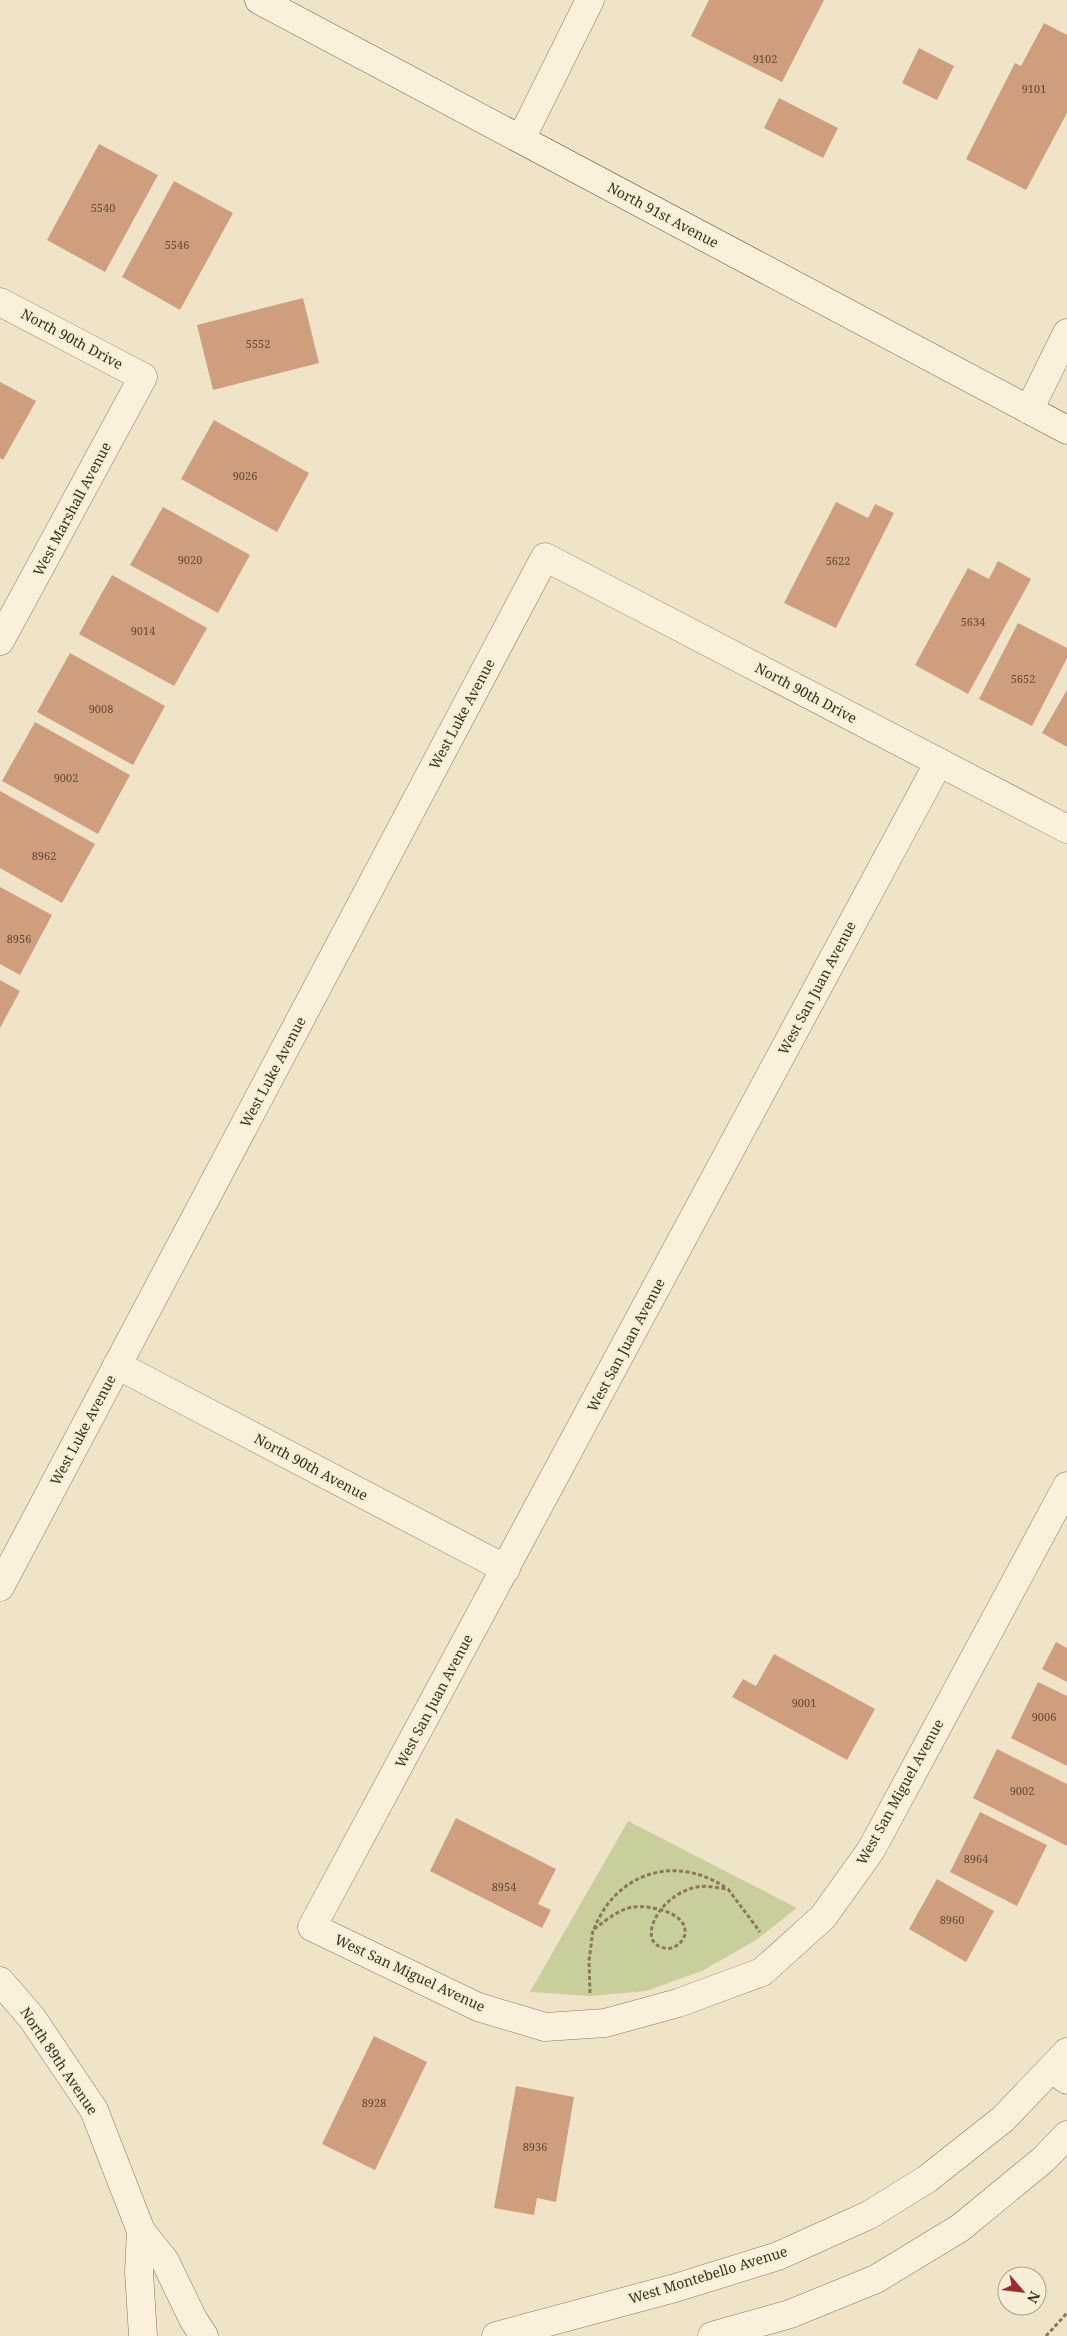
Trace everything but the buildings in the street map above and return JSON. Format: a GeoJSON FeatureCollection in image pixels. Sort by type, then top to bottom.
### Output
{"type":"FeatureCollection","features":[{"type":"Feature","properties":{"kind":"street","name":"North 91st Avenue"},"geometry":{"type":"LineString","coordinates":[[259,0],[1067,430]]}},
{"type":"Feature","properties":{"kind":"street"},"geometry":{"type":"LineString","coordinates":[[520,139],[590,0]]}},
{"type":"Feature","properties":{"kind":"street","name":"North 90th Drive"},"geometry":{"type":"LineString","coordinates":[[0,302],[143,376]]}},
{"type":"Feature","properties":{"kind":"street"},"geometry":{"type":"LineString","coordinates":[[1029,410],[1067,333]]}},
{"type":"Feature","properties":{"kind":"street","name":"West Marshall Avenue"},"geometry":{"type":"LineString","coordinates":[[0,641],[143,376]]}},
{"type":"Feature","properties":{"kind":"street","name":"North 90th Drive"},"geometry":{"type":"LineString","coordinates":[[545,556],[1067,829]]}},
{"type":"Feature","properties":{"kind":"street","name":"West Luke Avenue"},"geometry":{"type":"LineString","coordinates":[[0,1587],[545,556]]}},
{"type":"Feature","properties":{"kind":"street","name":"West San Juan Avenue"},"geometry":{"type":"LineString","coordinates":[[312,1927],[939,762]]}},
{"type":"Feature","properties":{"kind":"street","name":"North 90th Avenue"},"geometry":{"type":"LineString","coordinates":[[117,1365],[506,1569]]}},
{"type":"Feature","properties":{"kind":"street","name":"West San Miguel Avenue"},"geometry":{"type":"LineString","coordinates":[[312,1927],[478,2007],[545,2027],[605,2023],[678,2003],[762,1972],[823,1917],[871,1850],[1067,1486]]}},
{"type":"Feature","properties":{"kind":"street","name":"North 89th Avenue"},"geometry":{"type":"LineString","coordinates":[[0,1981],[32,2018],[94,2110],[141,2231],[165,2261],[193,2319],[204,2336]]}},
{"type":"Feature","properties":{"kind":"street","name":"West Montebello Avenue"},"geometry":{"type":"LineString","coordinates":[[496,2336],[675,2288],[778,2256],[869,2215],[927,2179],[1003,2119],[1062,2067]]}},
{"type":"Feature","properties":{"kind":"street"},"geometry":{"type":"LineString","coordinates":[[712,2336],[790,2314],[876,2279],[960,2228],[1044,2159],[1067,2135]]}},
{"type":"Feature","properties":{"kind":"street","name":"North 89th Avenue"},"geometry":{"type":"LineString","coordinates":[[141,2231],[138,2272],[143,2336]]}},
{"type":"Feature","properties":{"kind":"path"},"geometry":{"type":"LineString","coordinates":[[594,2024],[589,1961],[593,1930],[599,1915],[620,1890],[654,1872],[670,1870],[689,1873],[708,1878],[728,1889],[779,1956]]}},
{"type":"Feature","properties":{"kind":"path"},"geometry":{"type":"LineString","coordinates":[[593,1930],[618,1913],[632,1907],[648,1907],[660,1910],[674,1916],[682,1923],[685,1931],[684,1939],[676,1946],[668,1949],[660,1947],[653,1942],[651,1933],[653,1923],[660,1910],[680,1893],[697,1887],[728,1889]]}},
{"type":"Feature","properties":{"kind":"path"},"geometry":{"type":"LineString","coordinates":[[1046,2336],[1067,2313]]}},
{"type":"Feature","properties":{"kind":"green space"},"geometry":{"type":"Polygon","coordinates":[[[628,1821],[797,1908],[756,1940],[702,1971],[646,1991],[590,1996],[530,1992],[628,1821]]]}}]}
